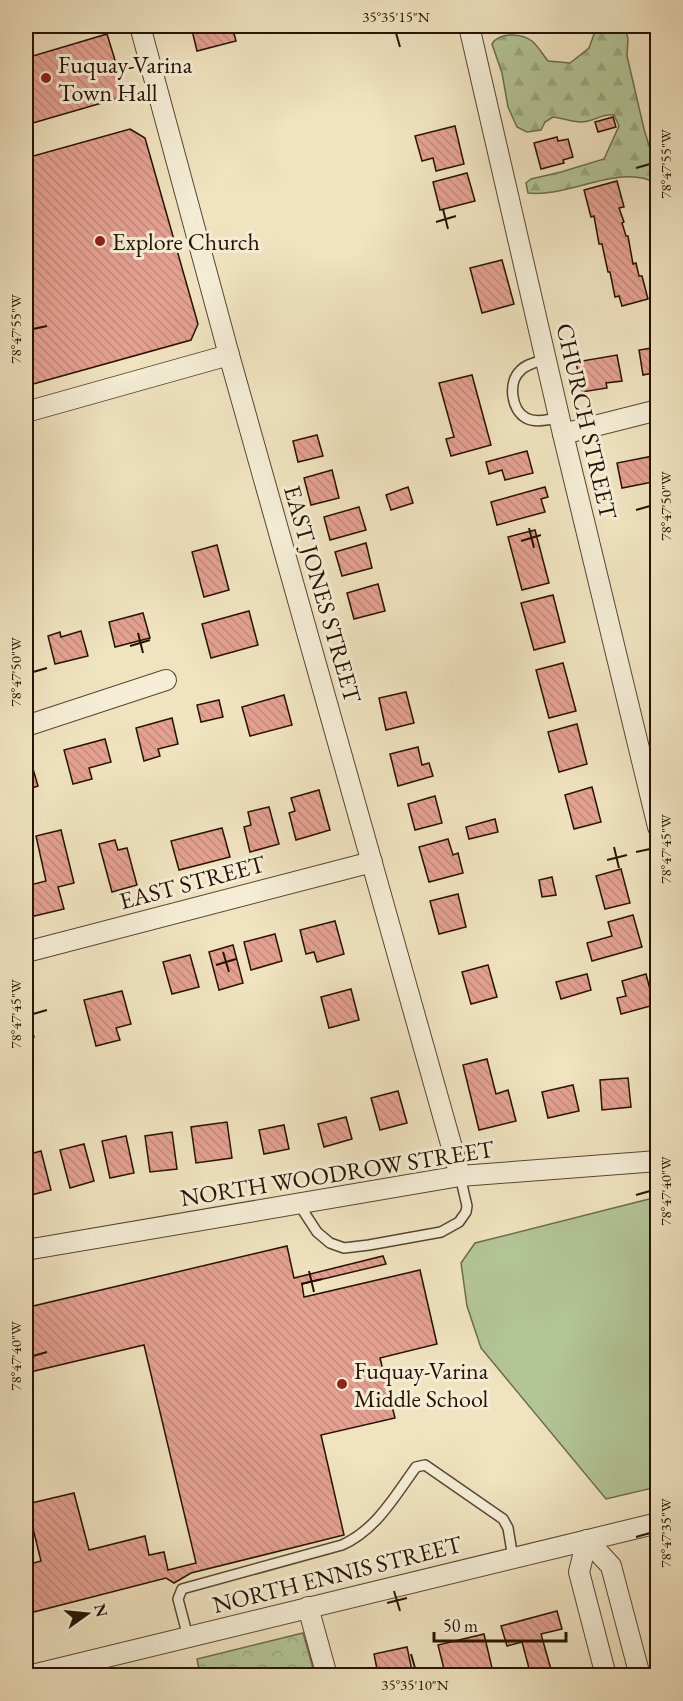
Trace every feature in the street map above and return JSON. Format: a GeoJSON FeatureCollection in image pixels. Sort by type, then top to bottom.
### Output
{"type":"FeatureCollection","features":[{"type":"Feature","properties":{"kind":"street","name":"EAST JONES STREET"},"geometry":{"type":"LineString","coordinates":[[140,26],[229,355],[460,1176]]}},
{"type":"Feature","properties":{"kind":"street","name":"CHURCH STREET"},"geometry":{"type":"LineString","coordinates":[[469,26],[561,426],[657,827]]}},
{"type":"Feature","properties":{"kind":"street"},"geometry":{"type":"LineString","coordinates":[[26,412],[229,355]]}},
{"type":"Feature","properties":{"kind":"street"},"geometry":{"type":"LineString","coordinates":[[561,426],[657,410]]}},
{"type":"Feature","properties":{"kind":"street"},"geometry":{"type":"LineString","coordinates":[[26,726],[166,680]]}},
{"type":"Feature","properties":{"kind":"street","name":"EAST STREET"},"geometry":{"type":"LineString","coordinates":[[26,952],[372,862]]}},
{"type":"Feature","properties":{"kind":"street","name":"NORTH WOODROW STREET"},"geometry":{"type":"LineString","coordinates":[[26,1250],[460,1176],[657,1161]]}},
{"type":"Feature","properties":{"kind":"street","name":"NORTH ENNIS STREET"},"geometry":{"type":"LineString","coordinates":[[28,1676],[657,1523]]}},
{"type":"Feature","properties":{"kind":"street"},"geometry":{"type":"LineString","coordinates":[[587,1540],[579,1572],[606,1676]]}},
{"type":"Feature","properties":{"kind":"street"},"geometry":{"type":"LineString","coordinates":[[587,1540],[611,1566],[640,1676]]}},
{"type":"Feature","properties":{"kind":"street"},"geometry":{"type":"LineString","coordinates":[[308,1607],[327,1676]]}},
{"type":"Feature","properties":{"kind":"lane"},"geometry":{"type":"LineString","coordinates":[[546,359],[525,366],[517,373],[513,382],[513,395],[518,410],[526,418],[561,426]]}},
{"type":"Feature","properties":{"kind":"lane"},"geometry":{"type":"LineString","coordinates":[[298,1203],[316,1232],[330,1243],[344,1248],[369,1245],[441,1232],[459,1222],[467,1206],[460,1176]]}},
{"type":"Feature","properties":{"kind":"lane"},"geometry":{"type":"LineString","coordinates":[[188,1637],[178,1599],[182,1589],[342,1545],[356,1539],[381,1514],[416,1467],[425,1465],[498,1514],[508,1528],[513,1558]]}},
{"type":"Feature","properties":{"kind":"green space"},"geometry":{"type":"Polygon","coordinates":[[[608,30],[626,30],[627,56],[644,129],[657,165],[657,184],[643,178],[611,178],[560,191],[528,193],[526,183],[531,179],[604,159],[619,126],[614,115],[610,115],[581,122],[553,117],[545,122],[541,130],[527,132],[517,127],[508,107],[502,73],[492,44],[500,37],[522,36],[534,43],[548,61],[570,63],[589,48],[594,34],[608,30]]]}},
{"type":"Feature","properties":{"kind":"green space"},"geometry":{"type":"Polygon","coordinates":[[[657,1197],[657,1487],[606,1499],[481,1348],[467,1306],[461,1263],[475,1243],[657,1197]]]}},
{"type":"Feature","properties":{"kind":"green space"},"geometry":{"type":"Polygon","coordinates":[[[303,1633],[315,1675],[200,1675],[197,1659],[303,1633]]]}},
{"type":"Feature","properties":{"kind":"building"},"geometry":{"type":"Polygon","coordinates":[[[191,26],[232,26],[236,41],[197,51],[191,26]]]}},
{"type":"Feature","properties":{"kind":"building"},"geometry":{"type":"Polygon","coordinates":[[[107,34],[126,96],[26,125],[26,58],[107,34]]]}},
{"type":"Feature","properties":{"kind":"building"},"geometry":{"type":"Polygon","coordinates":[[[613,117],[616,127],[598,132],[595,122],[613,117]]]}},
{"type":"Feature","properties":{"kind":"building"},"geometry":{"type":"Polygon","coordinates":[[[455,126],[464,164],[436,171],[433,158],[422,161],[415,136],[455,126]]]}},
{"type":"Feature","properties":{"kind":"building","name":"Explore Church"},"geometry":{"type":"Polygon","coordinates":[[[130,129],[145,138],[198,324],[191,340],[26,386],[26,158],[130,129]]]}},
{"type":"Feature","properties":{"kind":"building"},"geometry":{"type":"Polygon","coordinates":[[[557,137],[558,141],[568,139],[573,157],[563,160],[564,163],[541,169],[534,143],[557,137]]]}},
{"type":"Feature","properties":{"kind":"building"},"geometry":{"type":"Polygon","coordinates":[[[467,173],[475,201],[440,210],[433,182],[467,173]]]}},
{"type":"Feature","properties":{"kind":"building"},"geometry":{"type":"Polygon","coordinates":[[[617,181],[624,207],[619,208],[624,222],[622,223],[626,236],[628,236],[633,264],[636,263],[639,276],[642,276],[648,299],[622,306],[619,296],[615,297],[602,244],[599,244],[594,216],[591,217],[584,190],[617,181]]]}},
{"type":"Feature","properties":{"kind":"building"},"geometry":{"type":"Polygon","coordinates":[[[502,260],[514,304],[482,313],[470,268],[502,260]]]}},
{"type":"Feature","properties":{"kind":"building"},"geometry":{"type":"Polygon","coordinates":[[[658,347],[658,372],[643,375],[639,350],[658,347]]]}},
{"type":"Feature","properties":{"kind":"building"},"geometry":{"type":"Polygon","coordinates":[[[617,355],[622,381],[606,383],[607,388],[582,392],[576,362],[617,355]]]}},
{"type":"Feature","properties":{"kind":"building"},"geometry":{"type":"Polygon","coordinates":[[[472,375],[491,445],[451,456],[446,439],[454,437],[439,383],[472,375]]]}},
{"type":"Feature","properties":{"kind":"building"},"geometry":{"type":"Polygon","coordinates":[[[317,435],[323,456],[298,462],[293,441],[317,435]]]}},
{"type":"Feature","properties":{"kind":"building"},"geometry":{"type":"Polygon","coordinates":[[[527,451],[533,473],[505,480],[502,470],[489,474],[486,462],[527,451]]]}},
{"type":"Feature","properties":{"kind":"building"},"geometry":{"type":"Polygon","coordinates":[[[658,455],[658,481],[622,488],[617,463],[658,455]]]}},
{"type":"Feature","properties":{"kind":"building"},"geometry":{"type":"Polygon","coordinates":[[[332,470],[339,498],[311,505],[304,478],[332,470]]]}},
{"type":"Feature","properties":{"kind":"building"},"geometry":{"type":"Polygon","coordinates":[[[408,487],[413,503],[391,510],[386,495],[408,487]]]}},
{"type":"Feature","properties":{"kind":"building"},"geometry":{"type":"Polygon","coordinates":[[[545,487],[548,497],[541,499],[545,512],[497,525],[491,502],[545,487]]]}},
{"type":"Feature","properties":{"kind":"building"},"geometry":{"type":"Polygon","coordinates":[[[359,507],[366,530],[330,540],[324,517],[359,507]]]}},
{"type":"Feature","properties":{"kind":"building"},"geometry":{"type":"Polygon","coordinates":[[[535,530],[549,583],[522,590],[508,537],[535,530]]]}},
{"type":"Feature","properties":{"kind":"building"},"geometry":{"type":"Polygon","coordinates":[[[366,543],[372,568],[342,576],[335,552],[366,543]]]}},
{"type":"Feature","properties":{"kind":"building"},"geometry":{"type":"Polygon","coordinates":[[[217,545],[229,590],[204,597],[192,552],[217,545]]]}},
{"type":"Feature","properties":{"kind":"building"},"geometry":{"type":"Polygon","coordinates":[[[378,584],[385,611],[354,619],[347,593],[378,584]]]}},
{"type":"Feature","properties":{"kind":"building"},"geometry":{"type":"Polygon","coordinates":[[[553,595],[565,642],[534,650],[521,603],[553,595]]]}},
{"type":"Feature","properties":{"kind":"building"},"geometry":{"type":"Polygon","coordinates":[[[249,611],[258,645],[211,658],[202,624],[249,611]]]}},
{"type":"Feature","properties":{"kind":"building"},"geometry":{"type":"Polygon","coordinates":[[[143,613],[150,638],[115,647],[109,622],[143,613]]]}},
{"type":"Feature","properties":{"kind":"building"},"geometry":{"type":"Polygon","coordinates":[[[81,631],[88,656],[55,664],[48,636],[60,632],[61,637],[81,631]]]}},
{"type":"Feature","properties":{"kind":"building"},"geometry":{"type":"Polygon","coordinates":[[[563,663],[576,711],[549,718],[536,670],[563,663]]]}},
{"type":"Feature","properties":{"kind":"building"},"geometry":{"type":"Polygon","coordinates":[[[406,692],[414,723],[386,730],[379,698],[406,692]]]}},
{"type":"Feature","properties":{"kind":"building"},"geometry":{"type":"Polygon","coordinates":[[[284,695],[292,725],[250,736],[242,707],[284,695]]]}},
{"type":"Feature","properties":{"kind":"building"},"geometry":{"type":"Polygon","coordinates":[[[219,700],[223,717],[201,722],[197,705],[219,700]]]}},
{"type":"Feature","properties":{"kind":"building"},"geometry":{"type":"Polygon","coordinates":[[[172,718],[178,744],[158,749],[160,756],[144,761],[136,728],[172,718]]]}},
{"type":"Feature","properties":{"kind":"building"},"geometry":{"type":"Polygon","coordinates":[[[577,724],[587,764],[559,772],[548,732],[577,724]]]}},
{"type":"Feature","properties":{"kind":"building"},"geometry":{"type":"Polygon","coordinates":[[[105,739],[111,762],[89,768],[92,779],[73,784],[64,750],[105,739]]]}},
{"type":"Feature","properties":{"kind":"building"},"geometry":{"type":"Polygon","coordinates":[[[418,747],[422,765],[429,763],[433,776],[398,786],[390,754],[418,747]]]}},
{"type":"Feature","properties":{"kind":"building"},"geometry":{"type":"Polygon","coordinates":[[[31,762],[38,786],[26,790],[26,763],[31,762]]]}},
{"type":"Feature","properties":{"kind":"building"},"geometry":{"type":"Polygon","coordinates":[[[592,787],[601,822],[574,829],[565,795],[592,787]]]}},
{"type":"Feature","properties":{"kind":"building"},"geometry":{"type":"Polygon","coordinates":[[[319,790],[330,830],[296,840],[289,813],[295,811],[291,798],[319,790]]]}},
{"type":"Feature","properties":{"kind":"building"},"geometry":{"type":"Polygon","coordinates":[[[435,796],[442,823],[415,830],[408,804],[435,796]]]}},
{"type":"Feature","properties":{"kind":"building"},"geometry":{"type":"Polygon","coordinates":[[[269,807],[279,844],[250,852],[244,827],[251,825],[248,812],[269,807]]]}},
{"type":"Feature","properties":{"kind":"building"},"geometry":{"type":"Polygon","coordinates":[[[495,819],[498,832],[469,839],[466,827],[495,819]]]}},
{"type":"Feature","properties":{"kind":"building"},"geometry":{"type":"Polygon","coordinates":[[[222,828],[230,857],[179,870],[171,841],[222,828]]]}},
{"type":"Feature","properties":{"kind":"building"},"geometry":{"type":"Polygon","coordinates":[[[61,830],[74,883],[58,887],[64,909],[30,917],[26,886],[46,881],[36,836],[61,830]]]}},
{"type":"Feature","properties":{"kind":"building"},"geometry":{"type":"Polygon","coordinates":[[[448,839],[453,855],[458,853],[463,873],[429,882],[419,847],[448,839]]]}},
{"type":"Feature","properties":{"kind":"building"},"geometry":{"type":"Polygon","coordinates":[[[115,840],[118,850],[127,848],[137,885],[112,892],[99,844],[115,840]]]}},
{"type":"Feature","properties":{"kind":"building"},"geometry":{"type":"Polygon","coordinates":[[[621,869],[630,903],[605,909],[596,876],[621,869]]]}},
{"type":"Feature","properties":{"kind":"building"},"geometry":{"type":"Polygon","coordinates":[[[552,877],[556,895],[542,897],[539,880],[552,877]]]}},
{"type":"Feature","properties":{"kind":"building"},"geometry":{"type":"Polygon","coordinates":[[[458,894],[466,927],[439,934],[430,901],[458,894]]]}},
{"type":"Feature","properties":{"kind":"building"},"geometry":{"type":"Polygon","coordinates":[[[633,915],[642,947],[592,961],[587,943],[612,936],[608,922],[633,915]]]}},
{"type":"Feature","properties":{"kind":"building"},"geometry":{"type":"Polygon","coordinates":[[[335,921],[344,954],[317,962],[314,952],[306,954],[300,930],[335,921]]]}},
{"type":"Feature","properties":{"kind":"building"},"geometry":{"type":"Polygon","coordinates":[[[275,934],[282,961],[251,970],[244,942],[275,934]]]}},
{"type":"Feature","properties":{"kind":"building"},"geometry":{"type":"Polygon","coordinates":[[[233,945],[243,983],[219,990],[209,952],[233,945]]]}},
{"type":"Feature","properties":{"kind":"building"},"geometry":{"type":"Polygon","coordinates":[[[190,955],[199,987],[172,994],[163,962],[190,955]]]}},
{"type":"Feature","properties":{"kind":"building"},"geometry":{"type":"Polygon","coordinates":[[[488,965],[497,997],[471,1004],[462,972],[488,965]]]}},
{"type":"Feature","properties":{"kind":"building"},"geometry":{"type":"Polygon","coordinates":[[[587,974],[591,990],[561,999],[556,982],[587,974]]]}},
{"type":"Feature","properties":{"kind":"building"},"geometry":{"type":"Polygon","coordinates":[[[646,974],[654,1005],[621,1014],[617,998],[626,996],[622,981],[646,974]]]}},
{"type":"Feature","properties":{"kind":"building"},"geometry":{"type":"Polygon","coordinates":[[[351,989],[359,1020],[329,1028],[321,997],[351,989]]]}},
{"type":"Feature","properties":{"kind":"building"},"geometry":{"type":"Polygon","coordinates":[[[122,991],[131,1024],[116,1028],[120,1040],[96,1046],[84,1000],[122,991]]]}},
{"type":"Feature","properties":{"kind":"building"},"geometry":{"type":"Polygon","coordinates":[[[26,1008],[34,1037],[26,1040],[26,1008]]]}},
{"type":"Feature","properties":{"kind":"building"},"geometry":{"type":"Polygon","coordinates":[[[487,1059],[496,1094],[508,1090],[516,1121],[479,1130],[463,1065],[487,1059]]]}},
{"type":"Feature","properties":{"kind":"building"},"geometry":{"type":"Polygon","coordinates":[[[628,1078],[631,1107],[602,1110],[600,1080],[628,1078]]]}},
{"type":"Feature","properties":{"kind":"building"},"geometry":{"type":"Polygon","coordinates":[[[573,1085],[579,1111],[548,1118],[542,1092],[573,1085]]]}},
{"type":"Feature","properties":{"kind":"building"},"geometry":{"type":"Polygon","coordinates":[[[398,1091],[407,1123],[380,1130],[371,1098],[398,1091]]]}},
{"type":"Feature","properties":{"kind":"building"},"geometry":{"type":"Polygon","coordinates":[[[346,1117],[352,1139],[324,1147],[318,1124],[346,1117]]]}},
{"type":"Feature","properties":{"kind":"building"},"geometry":{"type":"Polygon","coordinates":[[[227,1122],[232,1158],[196,1163],[191,1127],[227,1122]]]}},
{"type":"Feature","properties":{"kind":"building"},"geometry":{"type":"Polygon","coordinates":[[[284,1125],[289,1149],[264,1154],[259,1130],[284,1125]]]}},
{"type":"Feature","properties":{"kind":"building"},"geometry":{"type":"Polygon","coordinates":[[[172,1132],[177,1169],[150,1172],[145,1136],[172,1132]]]}},
{"type":"Feature","properties":{"kind":"building"},"geometry":{"type":"Polygon","coordinates":[[[126,1136],[134,1173],[110,1178],[102,1141],[126,1136]]]}},
{"type":"Feature","properties":{"kind":"building"},"geometry":{"type":"Polygon","coordinates":[[[84,1144],[94,1181],[70,1188],[60,1150],[84,1144]]]}},
{"type":"Feature","properties":{"kind":"building"},"geometry":{"type":"Polygon","coordinates":[[[41,1151],[51,1190],[27,1196],[26,1155],[41,1151]]]}},
{"type":"Feature","properties":{"kind":"building","name":"Fuquay-Varina Middle School"},"geometry":{"type":"Polygon","coordinates":[[[287,1246],[294,1278],[383,1256],[386,1264],[302,1284],[304,1297],[420,1270],[437,1344],[380,1358],[395,1418],[321,1435],[344,1535],[191,1573],[174,1583],[166,1578],[26,1614],[26,1565],[41,1561],[27,1504],[74,1493],[89,1550],[145,1536],[149,1555],[164,1552],[168,1570],[196,1563],[144,1345],[26,1373],[26,1286],[33,1306],[287,1246]]]}},
{"type":"Feature","properties":{"kind":"building"},"geometry":{"type":"Polygon","coordinates":[[[557,1611],[562,1629],[541,1634],[552,1673],[531,1676],[522,1642],[507,1646],[501,1626],[557,1611]]]}},
{"type":"Feature","properties":{"kind":"building"},"geometry":{"type":"Polygon","coordinates":[[[484,1634],[493,1672],[488,1676],[464,1676],[462,1668],[445,1673],[438,1645],[484,1634]]]}},
{"type":"Feature","properties":{"kind":"building"},"geometry":{"type":"Polygon","coordinates":[[[407,1647],[413,1675],[367,1676],[366,1671],[377,1669],[374,1654],[407,1647]]]}},
{"type":"Feature","properties":{"kind":"place","name":"Fuquay-Varina Town Hall"},"geometry":{"type":"Point","coordinates":[46,78]}},
{"type":"Feature","properties":{"kind":"place","name":"Explore Church"},"geometry":{"type":"Point","coordinates":[100,241]}},
{"type":"Feature","properties":{"kind":"place","name":"Fuquay-Varina Middle School"},"geometry":{"type":"Point","coordinates":[342,1384]}}]}
